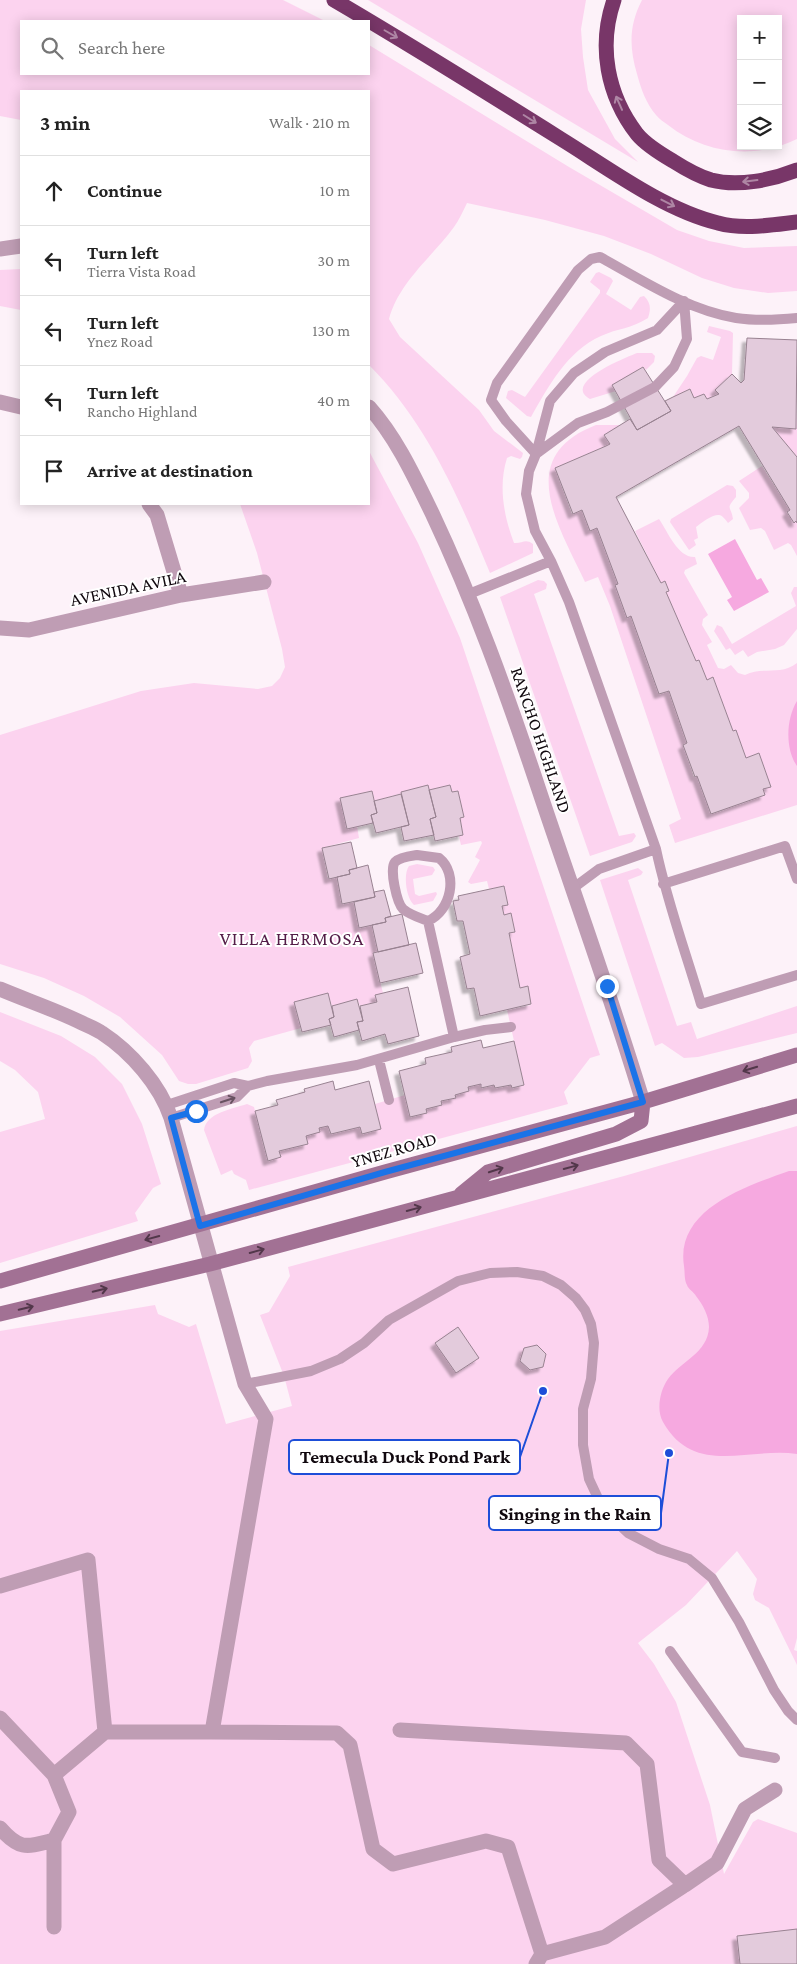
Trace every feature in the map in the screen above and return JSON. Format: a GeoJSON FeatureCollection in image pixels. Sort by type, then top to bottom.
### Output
{"type":"FeatureCollection","features":[{"type":"Feature","properties":{"kind":"highway"},"geometry":{"type":"LineString","coordinates":[[334,0],[368,20]]}},
{"type":"Feature","properties":{"kind":"highway"},"geometry":{"type":"LineString","coordinates":[[614,0],[609,13],[605,48],[609,78],[620,107],[637,135],[655,150],[682,167],[711,180],[743,182],[782,176],[797,170]]}},
{"type":"Feature","properties":{"kind":"highway"},"geometry":{"type":"LineString","coordinates":[[370,21],[642,190],[684,211],[718,224],[758,226],[797,222]]}},
{"type":"Feature","properties":{"kind":"main road","name":"YNEZ ROAD"},"geometry":{"type":"LineString","coordinates":[[0,1280],[643,1102],[797,1055]]}},
{"type":"Feature","properties":{"kind":"main road"},"geometry":{"type":"LineString","coordinates":[[456,1198],[488,1172],[616,1134],[641,1121],[643,1102]]}},
{"type":"Feature","properties":{"kind":"main road"},"geometry":{"type":"LineString","coordinates":[[0,1314],[210,1264],[797,1106]]}},
{"type":"Feature","properties":{"kind":"street"},"geometry":{"type":"LineString","coordinates":[[0,249],[20,246]]}},
{"type":"Feature","properties":{"kind":"street"},"geometry":{"type":"LineString","coordinates":[[0,402],[20,408]]}},
{"type":"Feature","properties":{"kind":"street","name":"RANCHO HIGHLAND"},"geometry":{"type":"LineString","coordinates":[[370,408],[378,417],[408,463],[469,594],[510,704],[572,889],[607,986],[643,1102]]}},
{"type":"Feature","properties":{"kind":"street"},"geometry":{"type":"LineString","coordinates":[[150,505],[157,515],[181,595]]}},
{"type":"Feature","properties":{"kind":"street","name":"AVENIDA AVILA"},"geometry":{"type":"LineString","coordinates":[[0,628],[29,630],[181,595],[264,582]]}},
{"type":"Feature","properties":{"kind":"street"},"geometry":{"type":"LineString","coordinates":[[0,989],[56,1011],[102,1033],[140,1066],[169,1111],[210,1264],[245,1384],[266,1419],[212,1732]]}},
{"type":"Feature","properties":{"kind":"street"},"geometry":{"type":"LineString","coordinates":[[0,1586],[88,1560],[105,1732]]}},
{"type":"Feature","properties":{"kind":"street"},"geometry":{"type":"LineString","coordinates":[[0,1718],[54,1775],[69,1812],[54,1840],[54,1927]]}},
{"type":"Feature","properties":{"kind":"street"},"geometry":{"type":"LineString","coordinates":[[400,1730],[626,1743],[647,1764],[659,1860],[685,1885]]}},
{"type":"Feature","properties":{"kind":"street"},"geometry":{"type":"LineString","coordinates":[[54,1775],[105,1732],[337,1733],[350,1745],[373,1849],[393,1864],[486,1841],[508,1847],[539,1959],[605,1937],[717,1863],[745,1809],[775,1790]]}},
{"type":"Feature","properties":{"kind":"street"},"geometry":{"type":"LineString","coordinates":[[0,1828],[11,1840],[28,1847],[54,1840]]}},
{"type":"Feature","properties":{"kind":"lane"},"geometry":{"type":"LineString","coordinates":[[536,454],[506,421],[491,400],[497,383],[578,270],[591,258],[600,257],[684,302],[735,318],[770,320],[797,318]]}},
{"type":"Feature","properties":{"kind":"lane"},"geometry":{"type":"LineString","coordinates":[[536,454],[578,423],[623,404],[655,387],[674,367],[687,339],[684,302]]}},
{"type":"Feature","properties":{"kind":"lane"},"geometry":{"type":"LineString","coordinates":[[684,302],[657,330],[605,352],[574,373],[550,401],[536,454],[529,471],[526,494],[535,531],[552,561],[569,602],[656,849],[663,884],[701,1004],[797,975]]}},
{"type":"Feature","properties":{"kind":"lane"},"geometry":{"type":"LineString","coordinates":[[469,594],[552,561]]}},
{"type":"Feature","properties":{"kind":"lane"},"geometry":{"type":"LineString","coordinates":[[663,884],[786,846],[797,879]]}},
{"type":"Feature","properties":{"kind":"lane"},"geometry":{"type":"LineString","coordinates":[[572,889],[599,869],[656,849]]}},
{"type":"Feature","properties":{"kind":"lane"},"geometry":{"type":"LineString","coordinates":[[417,855],[439,858],[450,871],[450,886],[447,898],[435,918],[428,920],[411,914],[398,903],[392,868],[394,863],[400,858],[417,855]]}},
{"type":"Feature","properties":{"kind":"lane"},"geometry":{"type":"LineString","coordinates":[[428,920],[454,1037]]}},
{"type":"Feature","properties":{"kind":"lane"},"geometry":{"type":"LineString","coordinates":[[169,1111],[237,1097],[248,1086],[267,1080],[379,1060],[454,1037],[485,1030],[511,1027]]}},
{"type":"Feature","properties":{"kind":"lane"},"geometry":{"type":"LineString","coordinates":[[379,1060],[389,1100]]}},
{"type":"Feature","properties":{"kind":"lane"},"geometry":{"type":"LineString","coordinates":[[169,1111],[234,1083],[248,1086]]}},
{"type":"Feature","properties":{"kind":"lane"},"geometry":{"type":"LineString","coordinates":[[245,1384],[311,1371],[340,1358],[364,1343],[389,1320],[458,1281],[490,1273],[517,1272],[543,1276],[561,1285],[576,1298],[585,1310],[591,1324],[594,1344],[591,1379],[583,1409],[583,1445],[589,1479],[603,1509],[628,1533],[659,1549],[689,1559],[712,1578],[739,1622],[774,1690],[788,1711],[797,1720]]}},
{"type":"Feature","properties":{"kind":"lane"},"geometry":{"type":"LineString","coordinates":[[670,1651],[742,1752],[775,1758]]}},
{"type":"Feature","properties":{"kind":"shaded area"},"geometry":{"type":"Polygon","coordinates":[[[0,0],[283,0],[323,20],[20,20],[20,75],[370,75],[370,46],[569,167],[677,230],[709,241],[744,248],[797,246],[797,291],[768,293],[734,288],[702,278],[651,254],[604,236],[545,220],[467,203],[454,227],[400,293],[389,319],[400,337],[479,410],[494,431],[523,453],[520,459],[511,456],[507,458],[503,479],[503,501],[507,523],[514,543],[530,542],[533,544],[533,553],[490,573],[466,517],[425,437],[408,411],[370,366],[370,90],[20,90],[20,120],[0,116],[0,0]]]}},
{"type":"Feature","properties":{"kind":"shaded area"},"geometry":{"type":"Polygon","coordinates":[[[368,0],[586,0],[581,29],[588,90],[615,139],[638,162],[368,0]]]}},
{"type":"Feature","properties":{"kind":"shaded area"},"geometry":{"type":"Polygon","coordinates":[[[642,0],[797,0],[797,139],[782,146],[782,15],[737,15],[737,150],[764,150],[747,151],[714,148],[698,142],[682,135],[657,116],[644,96],[634,64],[632,36],[635,18],[642,0]]]}},
{"type":"Feature","properties":{"kind":"shaded area"},"geometry":{"type":"Polygon","coordinates":[[[20,269],[20,310],[0,306],[0,270],[20,269]]]}},
{"type":"Feature","properties":{"kind":"shaded area"},"geometry":{"type":"Polygon","coordinates":[[[599,272],[613,281],[606,294],[631,310],[640,297],[644,296],[650,306],[648,318],[601,336],[578,351],[568,360],[552,382],[531,417],[527,416],[506,398],[508,391],[512,390],[525,397],[600,293],[600,290],[590,282],[596,273],[599,272]]]}},
{"type":"Feature","properties":{"kind":"shaded area"},"geometry":{"type":"Polygon","coordinates":[[[709,326],[733,333],[732,374],[715,390],[719,394],[707,399],[704,394],[694,398],[690,389],[673,397],[697,358],[701,356],[713,360],[721,337],[707,332],[709,326]]]}},
{"type":"Feature","properties":{"kind":"shaded area"},"geometry":{"type":"Polygon","coordinates":[[[637,353],[652,353],[655,356],[654,362],[646,370],[643,367],[613,385],[616,391],[590,399],[583,393],[584,386],[589,378],[610,365],[637,353]]]}},
{"type":"Feature","properties":{"kind":"shaded area"},"geometry":{"type":"Polygon","coordinates":[[[797,409],[797,457],[772,427],[796,428],[797,409]]]}},
{"type":"Feature","properties":{"kind":"shaded area"},"geometry":{"type":"Polygon","coordinates":[[[596,425],[620,425],[605,435],[610,444],[555,468],[572,514],[582,510],[590,531],[597,528],[618,584],[627,618],[631,616],[659,694],[669,691],[687,743],[683,745],[694,777],[697,776],[711,814],[765,795],[763,789],[771,786],[759,753],[746,758],[736,730],[733,731],[713,677],[707,680],[699,660],[696,661],[666,592],[669,591],[665,582],[661,583],[635,531],[659,519],[679,549],[689,556],[695,557],[697,564],[685,570],[684,573],[708,615],[703,619],[702,625],[712,642],[707,645],[718,668],[724,669],[731,665],[738,673],[745,675],[758,671],[785,669],[797,663],[797,805],[675,843],[669,825],[681,819],[610,606],[598,577],[585,582],[555,516],[550,494],[549,474],[556,455],[571,439],[596,425]]]}},
{"type":"Feature","properties":{"kind":"shaded area"},"geometry":{"type":"Polygon","coordinates":[[[370,453],[418,543],[460,638],[600,1055],[590,1058],[564,1092],[568,1104],[249,1190],[246,1180],[234,1174],[232,1170],[221,1175],[204,1130],[209,1119],[221,1112],[247,1104],[254,1107],[268,1161],[281,1157],[279,1151],[307,1144],[306,1136],[320,1132],[319,1128],[328,1126],[331,1134],[360,1127],[362,1134],[381,1129],[375,1104],[405,1095],[410,1117],[427,1113],[426,1109],[442,1105],[441,1101],[455,1098],[455,1095],[469,1091],[468,1087],[481,1084],[482,1088],[494,1085],[496,1088],[511,1085],[512,1088],[524,1085],[507,1010],[531,1005],[528,986],[520,988],[509,933],[515,932],[511,913],[504,915],[502,906],[508,904],[504,886],[489,889],[487,881],[471,884],[468,882],[480,860],[475,857],[482,843],[481,841],[461,845],[459,836],[463,834],[460,818],[463,816],[458,791],[452,792],[450,785],[429,790],[428,786],[374,801],[372,791],[341,798],[347,829],[357,826],[359,838],[322,848],[328,879],[337,877],[342,904],[354,902],[359,928],[372,925],[378,952],[373,953],[383,993],[377,1002],[360,1006],[357,999],[332,1006],[328,993],[294,1002],[301,1028],[254,1041],[249,1048],[252,1061],[248,1068],[196,1084],[179,1081],[162,1055],[120,1017],[84,996],[44,978],[0,964],[0,735],[141,691],[194,683],[258,689],[272,686],[280,678],[285,667],[257,553],[240,505],[370,505],[370,453]]]}},
{"type":"Feature","properties":{"kind":"shaded area"},"geometry":{"type":"Polygon","coordinates":[[[762,466],[790,510],[787,513],[797,523],[797,556],[788,543],[774,550],[765,531],[761,528],[750,530],[739,508],[749,498],[749,493],[739,481],[762,466]]]}},
{"type":"Feature","properties":{"kind":"shaded area"},"geometry":{"type":"Polygon","coordinates":[[[727,485],[733,486],[736,490],[736,497],[730,506],[733,519],[728,523],[721,516],[716,515],[701,523],[696,527],[698,538],[694,540],[696,545],[689,550],[670,522],[671,519],[727,485]]]}},
{"type":"Feature","properties":{"kind":"shaded area"},"geometry":{"type":"Polygon","coordinates":[[[735,539],[757,580],[761,578],[769,592],[734,611],[727,600],[732,597],[708,554],[735,539]]]}},
{"type":"Feature","properties":{"kind":"shaded area"},"geometry":{"type":"Polygon","coordinates":[[[538,580],[544,581],[547,584],[546,589],[534,594],[619,836],[634,833],[636,836],[632,842],[590,856],[500,597],[538,580]]]}},
{"type":"Feature","properties":{"kind":"shaded area"},"geometry":{"type":"Polygon","coordinates":[[[794,587],[797,587],[797,629],[784,645],[775,649],[757,652],[748,657],[743,650],[735,655],[730,648],[726,650],[714,631],[717,625],[722,627],[732,644],[796,606],[791,593],[794,587]]]}},
{"type":"Feature","properties":{"kind":"shaded area"},"geometry":{"type":"Polygon","coordinates":[[[797,701],[797,766],[790,751],[788,734],[793,708],[797,701]]]}},
{"type":"Feature","properties":{"kind":"shaded area"},"geometry":{"type":"Polygon","coordinates":[[[417,864],[433,867],[435,870],[432,875],[413,879],[415,894],[419,896],[436,892],[437,894],[433,901],[414,905],[407,892],[406,874],[409,866],[417,864]]]}},
{"type":"Feature","properties":{"kind":"shaded area"},"geometry":{"type":"Polygon","coordinates":[[[638,868],[643,872],[641,875],[628,880],[677,1026],[691,1022],[697,1039],[797,1006],[797,1033],[698,1057],[684,1058],[662,1043],[655,1046],[600,880],[638,868]]]}},
{"type":"Feature","properties":{"kind":"shaded area"},"geometry":{"type":"Polygon","coordinates":[[[0,1012],[61,1036],[95,1057],[122,1084],[142,1124],[161,1184],[153,1188],[135,1213],[138,1221],[0,1263],[0,1132],[45,1119],[38,1092],[15,1070],[0,1061],[0,1012]]]}},
{"type":"Feature","properties":{"kind":"shaded area"},"geometry":{"type":"Polygon","coordinates":[[[797,1126],[797,1638],[794,1650],[797,1651],[797,1665],[769,1608],[755,1600],[753,1594],[757,1579],[737,1551],[686,1605],[638,1643],[654,1664],[676,1702],[710,1805],[724,1874],[753,1822],[758,1819],[797,1833],[797,1964],[0,1964],[0,1331],[155,1305],[158,1314],[189,1327],[196,1324],[226,1424],[292,1406],[284,1376],[260,1315],[269,1312],[290,1276],[288,1267],[624,1176],[797,1126]]]}},
{"type":"Feature","properties":{"kind":"shaded area"},"geometry":{"type":"Polygon","coordinates":[[[789,1171],[797,1171],[797,1454],[778,1453],[723,1456],[706,1454],[690,1449],[676,1439],[663,1422],[659,1406],[661,1394],[668,1379],[704,1344],[709,1327],[703,1307],[686,1283],[684,1246],[691,1229],[702,1215],[717,1203],[754,1184],[789,1171]]]}},
{"type":"Feature","properties":{"kind":"building"},"geometry":{"type":"Polygon","coordinates":[[[747,338],[797,340],[796,429],[772,427],[797,457],[797,523],[796,521],[794,523],[787,512],[790,510],[739,426],[616,497],[661,583],[665,581],[669,591],[666,592],[696,661],[699,660],[707,680],[713,677],[733,731],[736,730],[746,758],[759,753],[771,787],[763,789],[765,795],[711,814],[683,745],[687,743],[669,691],[659,694],[631,616],[627,618],[615,585],[618,584],[597,528],[590,531],[582,510],[573,514],[555,468],[610,444],[604,435],[630,419],[637,430],[671,411],[665,401],[690,389],[694,398],[704,394],[707,399],[719,394],[715,390],[732,374],[741,383],[744,380],[747,338]]]}},
{"type":"Feature","properties":{"kind":"building"},"geometry":{"type":"Polygon","coordinates":[[[643,367],[671,411],[637,430],[612,385],[643,367]]]}},
{"type":"Feature","properties":{"kind":"building"},"geometry":{"type":"Polygon","coordinates":[[[428,785],[436,817],[430,819],[434,835],[404,841],[401,827],[409,825],[401,792],[428,785]]]}},
{"type":"Feature","properties":{"kind":"building"},"geometry":{"type":"Polygon","coordinates":[[[450,785],[452,792],[458,791],[464,817],[460,818],[463,835],[435,841],[430,819],[436,817],[429,790],[450,785]]]}},
{"type":"Feature","properties":{"kind":"building"},"geometry":{"type":"Polygon","coordinates":[[[372,791],[377,813],[371,815],[373,823],[347,829],[340,798],[372,791]]]}},
{"type":"Feature","properties":{"kind":"building"},"geometry":{"type":"Polygon","coordinates":[[[401,794],[409,825],[376,833],[371,815],[377,813],[374,801],[401,794]]]}},
{"type":"Feature","properties":{"kind":"building"},"geometry":{"type":"Polygon","coordinates":[[[351,842],[357,868],[349,870],[350,874],[329,879],[322,848],[351,842]]]}},
{"type":"Feature","properties":{"kind":"building"},"geometry":{"type":"Polygon","coordinates":[[[368,865],[375,897],[342,904],[337,877],[350,874],[349,870],[368,865]]]}},
{"type":"Feature","properties":{"kind":"building"},"geometry":{"type":"Polygon","coordinates":[[[504,886],[508,905],[502,906],[504,915],[511,913],[515,932],[509,933],[520,988],[528,986],[531,1004],[480,1016],[474,988],[467,989],[460,957],[470,954],[463,921],[457,921],[453,901],[459,900],[458,896],[504,886]]]}},
{"type":"Feature","properties":{"kind":"building"},"geometry":{"type":"Polygon","coordinates":[[[384,890],[391,916],[385,918],[386,922],[359,928],[354,902],[375,897],[374,892],[384,890]]]}},
{"type":"Feature","properties":{"kind":"building"},"geometry":{"type":"Polygon","coordinates":[[[402,914],[409,945],[378,952],[372,925],[386,922],[385,918],[402,914]]]}},
{"type":"Feature","properties":{"kind":"building"},"geometry":{"type":"Polygon","coordinates":[[[416,943],[423,973],[380,983],[373,953],[416,943]]]}},
{"type":"Feature","properties":{"kind":"building"},"geometry":{"type":"Polygon","coordinates":[[[408,987],[419,1036],[388,1044],[385,1034],[362,1041],[357,1022],[363,1021],[360,1006],[377,1002],[375,995],[408,987]]]}},
{"type":"Feature","properties":{"kind":"building"},"geometry":{"type":"Polygon","coordinates":[[[328,993],[334,1017],[329,1019],[331,1025],[302,1032],[294,1002],[328,993]]]}},
{"type":"Feature","properties":{"kind":"building"},"geometry":{"type":"Polygon","coordinates":[[[357,999],[363,1021],[357,1022],[359,1030],[334,1037],[329,1019],[334,1017],[332,1006],[357,999]]]}},
{"type":"Feature","properties":{"kind":"building"},"geometry":{"type":"Polygon","coordinates":[[[481,1040],[483,1048],[514,1041],[524,1085],[512,1088],[511,1085],[495,1088],[494,1085],[481,1088],[481,1084],[468,1087],[469,1091],[455,1095],[456,1098],[441,1101],[442,1105],[426,1109],[427,1113],[410,1117],[399,1071],[426,1064],[425,1058],[452,1052],[451,1047],[481,1040]]]}},
{"type":"Feature","properties":{"kind":"building"},"geometry":{"type":"Polygon","coordinates":[[[333,1081],[335,1090],[369,1081],[381,1129],[362,1134],[360,1127],[331,1134],[328,1126],[319,1128],[320,1132],[306,1136],[308,1144],[279,1151],[281,1157],[268,1161],[255,1111],[278,1105],[276,1100],[305,1092],[304,1089],[333,1081]]]}},
{"type":"Feature","properties":{"kind":"building"},"geometry":{"type":"Polygon","coordinates":[[[458,1327],[479,1358],[456,1373],[435,1343],[458,1327]]]}},
{"type":"Feature","properties":{"kind":"building"},"geometry":{"type":"Polygon","coordinates":[[[537,1345],[546,1354],[543,1367],[530,1370],[520,1361],[524,1348],[537,1345]]]}},
{"type":"Feature","properties":{"kind":"building"},"geometry":{"type":"Polygon","coordinates":[[[797,1929],[797,1964],[740,1964],[737,1936],[797,1929]]]}},
{"type":"Feature","properties":{"kind":"place","name":"Temecula Duck Pond Park"},"geometry":{"type":"Point","coordinates":[543,1391]}},
{"type":"Feature","properties":{"kind":"place","name":"Singing in the Rain"},"geometry":{"type":"Point","coordinates":[669,1453]}},
{"type":"Feature","properties":{"kind":"district","name":"VILLA HERMOSA"},"geometry":{"type":"Point","coordinates":[292,938]}},
{"type":"Feature","properties":{"kind":"route"},"geometry":{"type":"LineString","coordinates":[[196,1111],[171,1118],[200,1226],[385,1172],[643,1102],[607,986]]}}]}
